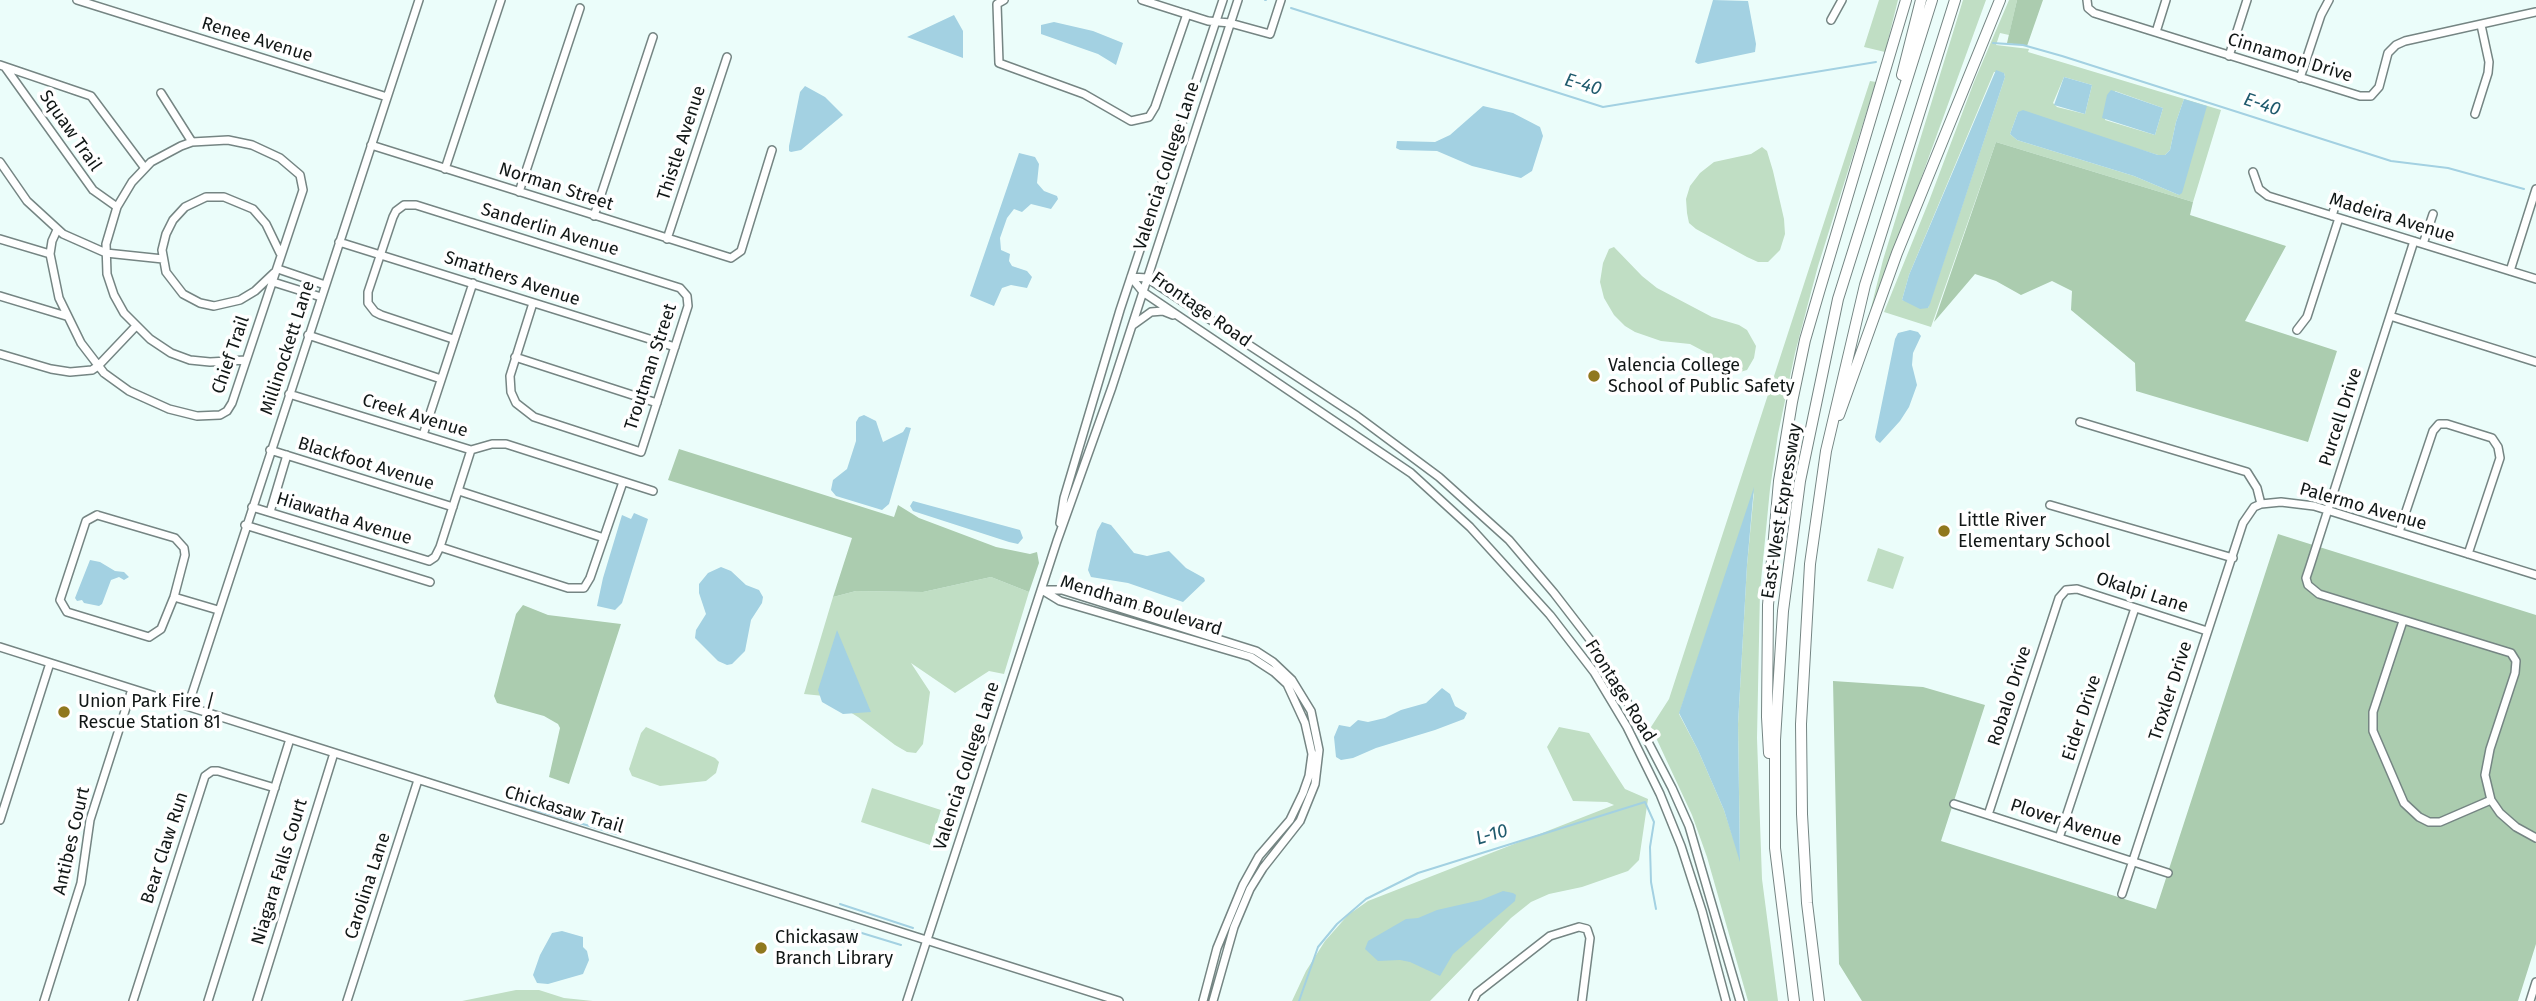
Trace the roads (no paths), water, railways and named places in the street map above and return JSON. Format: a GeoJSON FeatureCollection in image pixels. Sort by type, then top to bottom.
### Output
{"type":"FeatureCollection","features":[{"type":"Feature","properties":{"kind":"highway"},"geometry":{"type":"LineString","coordinates":[[1775,848],[1767,717],[1768,617],[1779,481],[1805,340],[1906,0]]}},
{"type":"Feature","properties":{"kind":"highway"},"geometry":{"type":"LineString","coordinates":[[1877,174],[1921,0]]}},
{"type":"Feature","properties":{"kind":"highway","name":"East-West Expressway"},"geometry":{"type":"LineString","coordinates":[[1794,1001],[1775,848],[1775,740],[1783,611],[1800,481],[1838,299],[1932,0]]}},
{"type":"Feature","properties":{"kind":"highway","name":"East-West Expressway"},"geometry":{"type":"LineString","coordinates":[[1819,1001],[1807,903],[1802,814],[1801,724],[1810,564],[1826,451],[1866,285],[1955,0]]}},
{"type":"Feature","properties":{"kind":"highway"},"geometry":{"type":"LineString","coordinates":[[1952,117],[1993,0]]}},
{"type":"Feature","properties":{"kind":"highway"},"geometry":{"type":"LineString","coordinates":[[1826,451],[1897,253],[2000,0]]}},
{"type":"Feature","properties":{"kind":"street","name":"Renee Avenue"},"geometry":{"type":"LineString","coordinates":[[77,0],[387,97]]}},
{"type":"Feature","properties":{"kind":"street","name":"Millinockett Lane"},"geometry":{"type":"LineString","coordinates":[[188,706],[419,0]]}},
{"type":"Feature","properties":{"kind":"street"},"geometry":{"type":"LineString","coordinates":[[445,169],[501,0]]}},
{"type":"Feature","properties":{"kind":"street"},"geometry":{"type":"LineString","coordinates":[[1004,0],[997,4],[999,63],[1084,94],[1131,121],[1149,117],[1155,107],[1187,14]]}},
{"type":"Feature","properties":{"kind":"street"},"geometry":{"type":"LineString","coordinates":[[1142,0],[1216,22],[1270,34],[1281,0]]}},
{"type":"Feature","properties":{"kind":"street","name":"Valencia College Lane"},"geometry":{"type":"LineString","coordinates":[[1057,541],[1064,498],[1131,277],[1223,0]]}},
{"type":"Feature","properties":{"kind":"street","name":"Valencia College Lane"},"geometry":{"type":"LineString","coordinates":[[907,1001],[1057,541],[1133,325],[1238,0]]}},
{"type":"Feature","properties":{"kind":"street"},"geometry":{"type":"LineString","coordinates":[[1831,20],[1842,0]]}},
{"type":"Feature","properties":{"kind":"street"},"geometry":{"type":"LineString","coordinates":[[2156,32],[2166,0]]}},
{"type":"Feature","properties":{"kind":"street"},"geometry":{"type":"LineString","coordinates":[[2229,56],[2246,0]]}},
{"type":"Feature","properties":{"kind":"street"},"geometry":{"type":"LineString","coordinates":[[2301,78],[2320,15],[2329,0]]}},
{"type":"Feature","properties":{"kind":"street","name":"Cinnamon Drive"},"geometry":{"type":"LineString","coordinates":[[2088,4],[2094,13],[2360,96],[2371,96],[2379,88],[2388,53],[2396,45],[2536,12]]}},
{"type":"Feature","properties":{"kind":"street"},"geometry":{"type":"LineString","coordinates":[[519,192],[580,8]]}},
{"type":"Feature","properties":{"kind":"street"},"geometry":{"type":"LineString","coordinates":[[2475,114],[2489,62],[2481,25]]}},
{"type":"Feature","properties":{"kind":"street"},"geometry":{"type":"LineString","coordinates":[[594,216],[653,37]]}},
{"type":"Feature","properties":{"kind":"street","name":"Thistle Avenue"},"geometry":{"type":"LineString","coordinates":[[667,239],[727,57]]}},
{"type":"Feature","properties":{"kind":"street"},"geometry":{"type":"LineString","coordinates":[[3,66],[91,96],[144,167]]}},
{"type":"Feature","properties":{"kind":"street","name":"Squaw Trail"},"geometry":{"type":"LineString","coordinates":[[3,66],[93,190],[117,207]]}},
{"type":"Feature","properties":{"kind":"street"},"geometry":{"type":"LineString","coordinates":[[161,93],[192,142]]}},
{"type":"Feature","properties":{"kind":"street"},"geometry":{"type":"LineString","coordinates":[[246,360],[210,362],[180,357],[156,343],[136,326],[124,313],[107,274],[109,230],[125,191],[144,167],[192,142],[228,140],[252,145],[280,158],[300,175],[303,190],[278,269],[246,297],[214,306],[200,303],[183,294],[169,277],[163,259],[163,243],[173,220],[193,202],[214,196],[231,198],[253,209],[266,224],[281,254]]}},
{"type":"Feature","properties":{"kind":"street","name":"Norman Street"},"geometry":{"type":"LineString","coordinates":[[372,145],[731,258],[741,251],[772,150]]}},
{"type":"Feature","properties":{"kind":"street"},"geometry":{"type":"LineString","coordinates":[[0,162],[27,201],[57,230],[106,253],[163,259]]}},
{"type":"Feature","properties":{"kind":"street","name":"Madeira Avenue"},"geometry":{"type":"LineString","coordinates":[[2253,172],[2255,183],[2264,195],[2536,279]]}},
{"type":"Feature","properties":{"kind":"street"},"geometry":{"type":"LineString","coordinates":[[2510,271],[2536,189]]}},
{"type":"Feature","properties":{"kind":"street"},"geometry":{"type":"LineString","coordinates":[[2297,330],[2307,317],[2335,217],[2338,196]]}},
{"type":"Feature","properties":{"kind":"street","name":"Sanderlin Avenue"},"geometry":{"type":"LineString","coordinates":[[382,255],[393,218],[402,206],[416,205],[675,285],[686,293]]}},
{"type":"Feature","properties":{"kind":"street"},"geometry":{"type":"LineString","coordinates":[[2423,244],[2433,214]]}},
{"type":"Feature","properties":{"kind":"street","name":"Chief Trail"},"geometry":{"type":"LineString","coordinates":[[57,230],[52,241],[51,254],[55,286],[66,316],[81,343],[98,366],[120,385],[179,413],[210,417],[224,414],[230,408],[278,269]]}},
{"type":"Feature","properties":{"kind":"street"},"geometry":{"type":"LineString","coordinates":[[0,239],[51,254]]}},
{"type":"Feature","properties":{"kind":"street","name":"Purcell Drive"},"geometry":{"type":"LineString","coordinates":[[2403,621],[2319,594],[2308,585],[2306,578],[2414,241]]}},
{"type":"Feature","properties":{"kind":"street","name":"Smathers Avenue"},"geometry":{"type":"LineString","coordinates":[[339,242],[675,347]]}},
{"type":"Feature","properties":{"kind":"street"},"geometry":{"type":"LineString","coordinates":[[382,255],[368,298],[375,312],[453,339]]}},
{"type":"Feature","properties":{"kind":"street"},"geometry":{"type":"LineString","coordinates":[[278,269],[325,285]]}},
{"type":"Feature","properties":{"kind":"street","name":"Frontage Road"},"geometry":{"type":"LineString","coordinates":[[1131,277],[1147,278],[1357,416],[1439,477],[1509,540],[1554,593],[1591,641],[1622,692],[1672,788],[1697,850],[1740,1001]]}},
{"type":"Feature","properties":{"kind":"street","name":"Frontage Road"},"geometry":{"type":"LineString","coordinates":[[1131,277],[1143,292],[1411,473],[1470,527],[1550,615],[1594,673],[1627,727],[1660,794],[1681,846],[1726,1001]]}},
{"type":"Feature","properties":{"kind":"street"},"geometry":{"type":"LineString","coordinates":[[273,282],[321,297]]}},
{"type":"Feature","properties":{"kind":"street"},"geometry":{"type":"LineString","coordinates":[[423,435],[474,283]]}},
{"type":"Feature","properties":{"kind":"street","name":"Troutman Street"},"geometry":{"type":"LineString","coordinates":[[515,357],[510,385],[516,403],[528,414],[641,452],[688,306],[686,293]]}},
{"type":"Feature","properties":{"kind":"street"},"geometry":{"type":"LineString","coordinates":[[0,296],[66,316]]}},
{"type":"Feature","properties":{"kind":"street"},"geometry":{"type":"LineString","coordinates":[[533,303],[515,357],[657,403]]}},
{"type":"Feature","properties":{"kind":"street"},"geometry":{"type":"LineString","coordinates":[[1133,325],[1151,312],[1181,317]]}},
{"type":"Feature","properties":{"kind":"street"},"geometry":{"type":"LineString","coordinates":[[2390,316],[2536,362]]}},
{"type":"Feature","properties":{"kind":"street"},"geometry":{"type":"LineString","coordinates":[[0,354],[63,371],[84,372],[98,366],[136,326]]}},
{"type":"Feature","properties":{"kind":"street"},"geometry":{"type":"LineString","coordinates":[[309,335],[441,379]]}},
{"type":"Feature","properties":{"kind":"street","name":"Creek Avenue"},"geometry":{"type":"LineString","coordinates":[[289,394],[471,450],[492,444],[506,444],[653,492]]}},
{"type":"Feature","properties":{"kind":"street"},"geometry":{"type":"LineString","coordinates":[[2080,422],[2241,469],[2253,477],[2261,504]]}},
{"type":"Feature","properties":{"kind":"street"},"geometry":{"type":"LineString","coordinates":[[2399,532],[2432,431],[2439,424],[2448,424],[2492,438],[2498,447],[2500,458],[2468,554]]}},
{"type":"Feature","properties":{"kind":"street","name":"Blackfoot Avenue"},"geometry":{"type":"LineString","coordinates":[[270,450],[453,507]]}},
{"type":"Feature","properties":{"kind":"street"},"geometry":{"type":"LineString","coordinates":[[471,450],[440,547],[565,586],[581,589],[590,579],[623,482]]}},
{"type":"Feature","properties":{"kind":"street"},"geometry":{"type":"LineString","coordinates":[[270,512],[287,455]]}},
{"type":"Feature","properties":{"kind":"street","name":"Blackfoot Avenue"},"geometry":{"type":"LineString","coordinates":[[459,491],[604,538]]}},
{"type":"Feature","properties":{"kind":"street","name":"Palermo Avenue"},"geometry":{"type":"LineString","coordinates":[[2261,504],[2299,503],[2329,510],[2536,575]]}},
{"type":"Feature","properties":{"kind":"street","name":"Troxler Drive"},"geometry":{"type":"LineString","coordinates":[[2122,894],[2246,517],[2254,507],[2261,504]]}},
{"type":"Feature","properties":{"kind":"street"},"geometry":{"type":"LineString","coordinates":[[2050,505],[2232,558]]}},
{"type":"Feature","properties":{"kind":"street","name":"Hiawatha Avenue"},"geometry":{"type":"LineString","coordinates":[[251,507],[424,561],[435,557],[440,547]]}},
{"type":"Feature","properties":{"kind":"street"},"geometry":{"type":"LineString","coordinates":[[97,514],[181,542],[185,555],[174,597],[161,629],[149,637],[68,612],[60,600],[86,521],[97,514]]}},
{"type":"Feature","properties":{"kind":"street"},"geometry":{"type":"LineString","coordinates":[[246,525],[430,582]]}},
{"type":"Feature","properties":{"kind":"street","name":"Okalpi Lane"},"geometry":{"type":"LineString","coordinates":[[2066,590],[2077,589],[2207,631]]}},
{"type":"Feature","properties":{"kind":"street","name":"Mendham Boulevard"},"geometry":{"type":"LineString","coordinates":[[1041,590],[1060,601],[1251,657],[1287,684],[1305,723],[1312,754],[1303,793],[1290,820],[1259,856],[1243,885],[1217,948],[1203,1001]]}},
{"type":"Feature","properties":{"kind":"street","name":"Mendham Boulevard"},"geometry":{"type":"LineString","coordinates":[[1041,590],[1062,590],[1256,651],[1292,680],[1311,711],[1320,759],[1310,801],[1296,826],[1263,868],[1250,890],[1227,950],[1213,1001]]}},
{"type":"Feature","properties":{"kind":"street","name":"Robalo Drive"},"geometry":{"type":"LineString","coordinates":[[1988,815],[2059,598],[2066,590]]}},
{"type":"Feature","properties":{"kind":"street"},"geometry":{"type":"LineString","coordinates":[[174,597],[218,610]]}},
{"type":"Feature","properties":{"kind":"street","name":"Eider Drive"},"geometry":{"type":"LineString","coordinates":[[2059,838],[2135,608]]}},
{"type":"Feature","properties":{"kind":"street"},"geometry":{"type":"LineString","coordinates":[[2491,800],[2440,822],[2429,822],[2419,817],[2404,803],[2374,731],[2373,722],[2373,712],[2403,621],[2506,652],[2514,657],[2517,666],[2484,775],[2491,800],[2506,820],[2536,838]]}},
{"type":"Feature","properties":{"kind":"street","name":"Chickasaw Trail"},"geometry":{"type":"LineString","coordinates":[[0,647],[1088,992],[1097,998],[1119,1001]]}},
{"type":"Feature","properties":{"kind":"street"},"geometry":{"type":"LineString","coordinates":[[0,820],[50,663]]}},
{"type":"Feature","properties":{"kind":"street","name":"Antibes Court"},"geometry":{"type":"LineString","coordinates":[[44,1001],[81,883],[90,820],[132,689]]}},
{"type":"Feature","properties":{"kind":"street"},"geometry":{"type":"LineString","coordinates":[[208,1001],[290,739]]}},
{"type":"Feature","properties":{"kind":"street","name":"Niagara Falls Court"},"geometry":{"type":"LineString","coordinates":[[257,1001],[334,753]]}},
{"type":"Feature","properties":{"kind":"street","name":"Bear Claw Run"},"geometry":{"type":"LineString","coordinates":[[133,1001],[205,776],[212,771],[218,771],[275,788]]}},
{"type":"Feature","properties":{"kind":"street","name":"Carolina Lane"},"geometry":{"type":"LineString","coordinates":[[347,1001],[418,780]]}},
{"type":"Feature","properties":{"kind":"street","name":"Plover Avenue"},"geometry":{"type":"LineString","coordinates":[[1954,804],[2168,873]]}},
{"type":"Feature","properties":{"kind":"street"},"geometry":{"type":"LineString","coordinates":[[1473,1001],[1477,993],[1550,936],[1578,927],[1587,929],[1590,938],[1582,1001]]}},
{"type":"Feature","properties":{"kind":"street"},"geometry":{"type":"LineString","coordinates":[[2530,1001],[2536,982]]}},
{"type":"Feature","properties":{"kind":"street"},"geometry":{"type":"LineString","coordinates":[[1086,1001],[1088,992]]}},
{"type":"Feature","properties":{"kind":"water"},"geometry":{"type":"Polygon","coordinates":[[[1713,0],[1748,1],[1755,52],[1698,64],[1695,62],[1713,0]]]}},
{"type":"Feature","properties":{"kind":"water"},"geometry":{"type":"Polygon","coordinates":[[[954,15],[963,31],[963,58],[907,37],[954,15]]]}},
{"type":"Feature","properties":{"kind":"water"},"geometry":{"type":"Polygon","coordinates":[[[1054,22],[1093,31],[1123,43],[1116,65],[1098,54],[1041,34],[1041,25],[1054,22]]]}},
{"type":"Feature","properties":{"kind":"water"},"geometry":{"type":"Polygon","coordinates":[[[1996,70],[2004,73],[2005,77],[1930,304],[1928,308],[1920,309],[1902,300],[1909,275],[1996,70]]]}},
{"type":"Feature","properties":{"kind":"water"},"geometry":{"type":"Polygon","coordinates":[[[2064,77],[2092,85],[2085,114],[2054,105],[2064,77]]]}},
{"type":"Feature","properties":{"kind":"water"},"geometry":{"type":"Polygon","coordinates":[[[805,86],[825,97],[843,115],[801,150],[791,152],[789,146],[800,92],[805,86]]]}},
{"type":"Feature","properties":{"kind":"water"},"geometry":{"type":"Polygon","coordinates":[[[2111,90],[2163,108],[2155,135],[2102,118],[2107,95],[2111,90]]]}},
{"type":"Feature","properties":{"kind":"water"},"geometry":{"type":"Polygon","coordinates":[[[2184,99],[2207,106],[2182,193],[2179,195],[2134,176],[2017,140],[2010,134],[2018,112],[2023,110],[2158,155],[2165,155],[2170,150],[2184,99]]]}},
{"type":"Feature","properties":{"kind":"water"},"geometry":{"type":"Polygon","coordinates":[[[1483,106],[1513,113],[1540,127],[1543,136],[1532,171],[1521,178],[1472,166],[1437,151],[1396,148],[1397,141],[1435,142],[1450,135],[1483,106]]]}},
{"type":"Feature","properties":{"kind":"water"},"geometry":{"type":"Polygon","coordinates":[[[1019,153],[1035,157],[1039,164],[1037,183],[1044,191],[1057,196],[1058,199],[1051,209],[1031,204],[1022,212],[1014,209],[1007,218],[1000,238],[1001,250],[1010,254],[1009,261],[1012,266],[1027,271],[1032,277],[1027,288],[1011,285],[1002,288],[994,306],[970,296],[1019,153]]]}},
{"type":"Feature","properties":{"kind":"water"},"geometry":{"type":"Polygon","coordinates":[[[1910,330],[1921,336],[1913,353],[1912,365],[1917,385],[1909,407],[1880,443],[1875,437],[1895,339],[1898,333],[1910,330]]]}},
{"type":"Feature","properties":{"kind":"water"},"geometry":{"type":"Polygon","coordinates":[[[864,415],[876,421],[883,442],[903,432],[906,427],[911,428],[889,504],[882,510],[836,496],[831,490],[833,480],[847,469],[856,441],[856,422],[864,415]]]}},
{"type":"Feature","properties":{"kind":"water"},"geometry":{"type":"Polygon","coordinates":[[[1754,487],[1738,724],[1740,862],[1724,810],[1679,713],[1754,487]]]}},
{"type":"Feature","properties":{"kind":"water"},"geometry":{"type":"Polygon","coordinates":[[[913,501],[1020,530],[1023,538],[1018,544],[1009,542],[913,511],[910,506],[913,501]]]}},
{"type":"Feature","properties":{"kind":"water"},"geometry":{"type":"Polygon","coordinates":[[[634,513],[648,519],[622,603],[615,610],[597,606],[622,515],[631,519],[634,513]]]}},
{"type":"Feature","properties":{"kind":"water"},"geometry":{"type":"Polygon","coordinates":[[[1102,522],[1111,525],[1134,553],[1147,556],[1169,551],[1186,568],[1205,581],[1183,602],[1128,583],[1091,577],[1088,570],[1097,531],[1102,522]]]}},
{"type":"Feature","properties":{"kind":"water"},"geometry":{"type":"Polygon","coordinates":[[[90,560],[124,572],[129,577],[124,580],[119,577],[111,580],[99,606],[77,601],[75,598],[90,560]]]}},
{"type":"Feature","properties":{"kind":"water"},"geometry":{"type":"Polygon","coordinates":[[[721,567],[731,571],[746,585],[759,590],[763,597],[751,620],[745,651],[732,664],[727,665],[718,661],[695,638],[696,630],[706,614],[699,584],[708,573],[721,567]]]}},
{"type":"Feature","properties":{"kind":"water"},"geometry":{"type":"Polygon","coordinates":[[[837,630],[871,712],[843,714],[822,702],[818,690],[837,630]]]}},
{"type":"Feature","properties":{"kind":"water"},"geometry":{"type":"Polygon","coordinates":[[[1442,688],[1450,694],[1455,706],[1467,713],[1464,719],[1353,758],[1341,760],[1336,757],[1334,737],[1339,725],[1350,727],[1358,720],[1368,722],[1385,718],[1426,703],[1442,688]]]}},
{"type":"Feature","properties":{"kind":"water"},"geometry":{"type":"Polygon","coordinates":[[[1503,891],[1516,895],[1515,901],[1453,954],[1440,976],[1410,962],[1378,961],[1365,949],[1368,941],[1406,919],[1481,900],[1503,891]]]}},
{"type":"Feature","properties":{"kind":"water"},"geometry":{"type":"Polygon","coordinates":[[[562,931],[583,937],[583,947],[589,960],[583,974],[548,984],[537,983],[533,975],[540,955],[552,933],[562,931]]]}},
{"type":"Feature","properties":{"kind":"waterway","name":"E-40"},"geometry":{"type":"LineString","coordinates":[[1291,8],[1603,107],[1876,62]]}},
{"type":"Feature","properties":{"kind":"waterway","name":"E-40"},"geometry":{"type":"LineString","coordinates":[[1993,43],[2023,45],[2062,56],[2391,161],[2448,168],[2524,189]]}},
{"type":"Feature","properties":{"kind":"waterway","name":"L-10"},"geometry":{"type":"LineString","coordinates":[[1299,1001],[1318,947],[1337,924],[1366,899],[1418,873],[1645,802],[1654,822],[1650,847],[1651,882],[1656,909]]}},
{"type":"Feature","properties":{"kind":"waterway"},"geometry":{"type":"LineString","coordinates":[[516,804],[525,807]]}},
{"type":"Feature","properties":{"kind":"waterway"},"geometry":{"type":"LineString","coordinates":[[532,809],[620,835]]}},
{"type":"Feature","properties":{"kind":"waterway"},"geometry":{"type":"LineString","coordinates":[[840,904],[913,928]]}},
{"type":"Feature","properties":{"kind":"waterway"},"geometry":{"type":"LineString","coordinates":[[852,930],[901,945]]}},
{"type":"Feature","properties":{"kind":"place","name":"Valencia College School of Public Safety"},"geometry":{"type":"Point","coordinates":[1594,376]}},
{"type":"Feature","properties":{"kind":"place","name":"Little River Elementary School"},"geometry":{"type":"Point","coordinates":[1944,531]}},
{"type":"Feature","properties":{"kind":"place","name":"Union Park Fire / Rescue Station 81"},"geometry":{"type":"Point","coordinates":[64,712]}},
{"type":"Feature","properties":{"kind":"place","name":"Chickasaw Branch Library"},"geometry":{"type":"Point","coordinates":[761,948]}}]}
